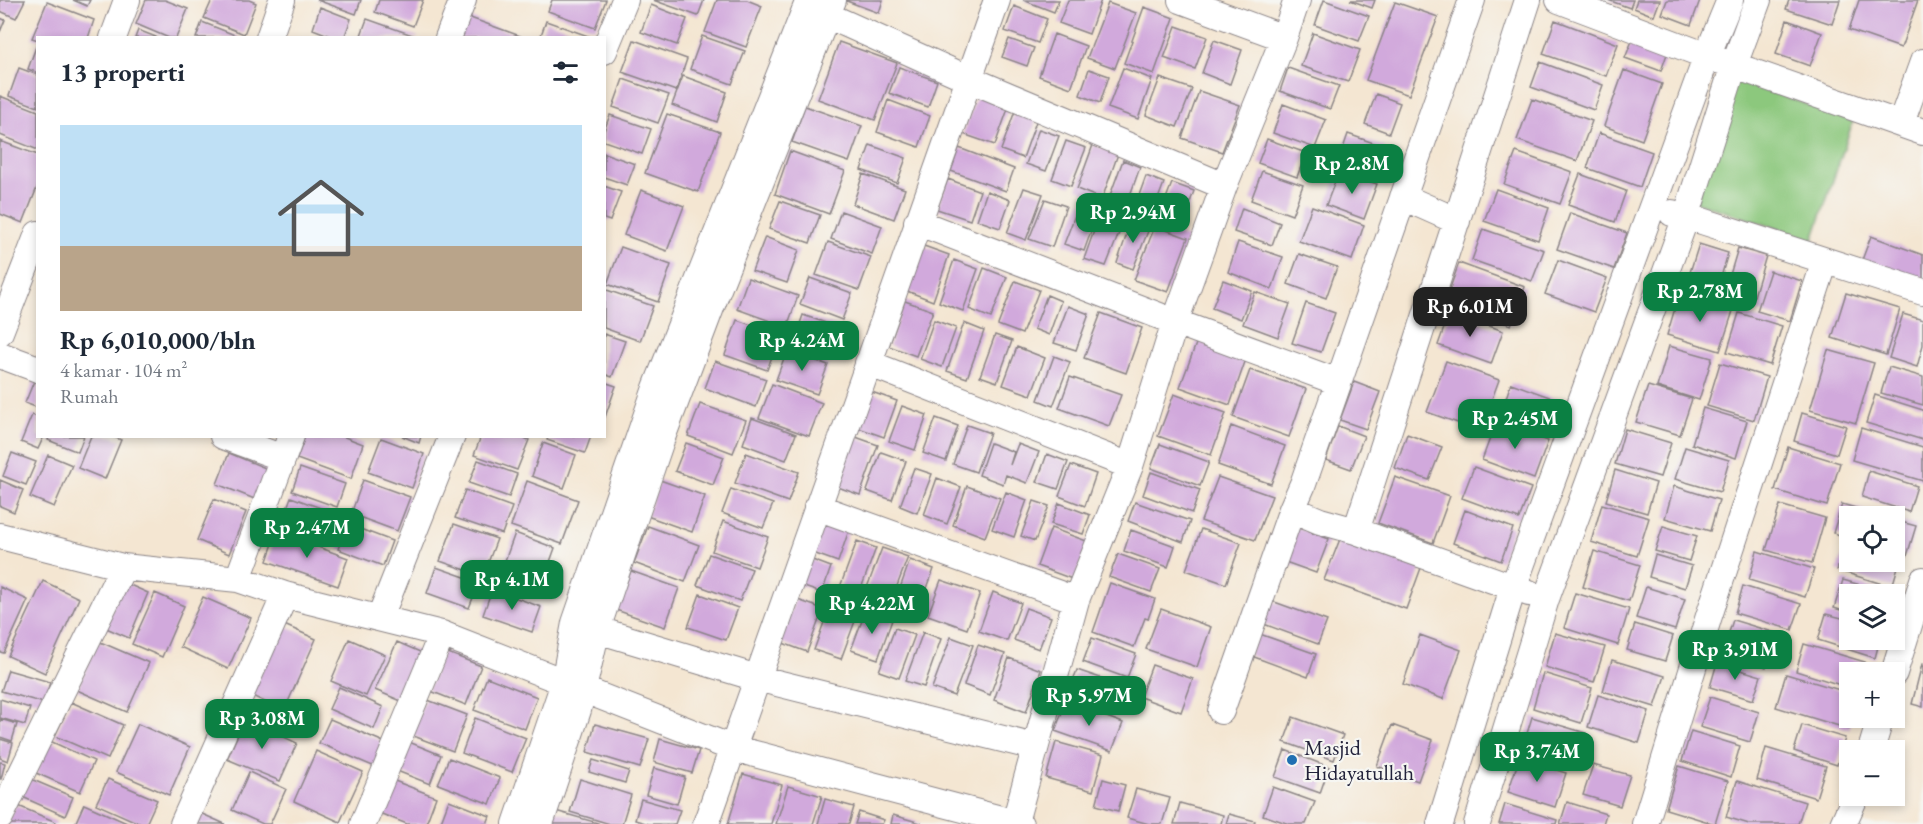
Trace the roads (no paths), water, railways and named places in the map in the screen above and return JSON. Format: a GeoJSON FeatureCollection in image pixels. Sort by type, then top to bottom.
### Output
{"type":"FeatureCollection","features":[{"type":"Feature","properties":{"kind":"street"},"geometry":{"type":"LineString","coordinates":[[114,36],[127,0]]}},
{"type":"Feature","properties":{"kind":"street"},"geometry":{"type":"LineString","coordinates":[[270,36],[282,0]]}},
{"type":"Feature","properties":{"kind":"street"},"geometry":{"type":"LineString","coordinates":[[449,36],[463,0]]}},
{"type":"Feature","properties":{"kind":"street"},"geometry":{"type":"LineString","coordinates":[[606,46],[625,0]]}},
{"type":"Feature","properties":{"kind":"street"},"geometry":{"type":"LineString","coordinates":[[706,824],[997,0]]}},
{"type":"Feature","properties":{"kind":"street"},"geometry":{"type":"LineString","coordinates":[[1180,0],[1284,38]]}},
{"type":"Feature","properties":{"kind":"street"},"geometry":{"type":"LineString","coordinates":[[0,536],[123,567],[238,579],[285,595],[442,634],[732,748],[1017,823],[1035,747],[1076,600],[1130,466],[1175,322],[1224,186],[1297,0]]}},
{"type":"Feature","properties":{"kind":"street"},"geometry":{"type":"LineString","coordinates":[[1221,711],[1472,0]]}},
{"type":"Feature","properties":{"kind":"street"},"geometry":{"type":"LineString","coordinates":[[1356,531],[1528,0]]}},
{"type":"Feature","properties":{"kind":"street"},"geometry":{"type":"LineString","coordinates":[[1559,0],[1707,56],[1912,128],[1923,62]]}},
{"type":"Feature","properties":{"kind":"street"},"geometry":{"type":"LineString","coordinates":[[1440,824],[1513,588],[1707,56],[1730,0]]}},
{"type":"Feature","properties":{"kind":"street"},"geometry":{"type":"LineString","coordinates":[[1477,824],[1546,599],[1686,217],[1734,65],[1758,0]]}},
{"type":"Feature","properties":{"kind":"street"},"geometry":{"type":"LineString","coordinates":[[516,824],[573,686],[586,626],[656,388],[699,311],[819,5],[969,79],[1224,186]]}},
{"type":"Feature","properties":{"kind":"street"},"geometry":{"type":"LineString","coordinates":[[1403,197],[1457,221]]}},
{"type":"Feature","properties":{"kind":"street"},"geometry":{"type":"LineString","coordinates":[[1653,208],[1923,292]]}},
{"type":"Feature","properties":{"kind":"street"},"geometry":{"type":"LineString","coordinates":[[917,222],[1175,322],[1338,382]]}},
{"type":"Feature","properties":{"kind":"street"},"geometry":{"type":"LineString","coordinates":[[0,332],[36,239]]}},
{"type":"Feature","properties":{"kind":"street"},"geometry":{"type":"LineString","coordinates":[[1645,824],[1708,619],[1825,261]]}},
{"type":"Feature","properties":{"kind":"street"},"geometry":{"type":"LineString","coordinates":[[0,355],[36,368]]}},
{"type":"Feature","properties":{"kind":"street"},"geometry":{"type":"LineString","coordinates":[[868,363],[1130,466]]}},
{"type":"Feature","properties":{"kind":"street"},"geometry":{"type":"LineString","coordinates":[[235,438],[287,447],[238,579]]}},
{"type":"Feature","properties":{"kind":"street"},"geometry":{"type":"LineString","coordinates":[[380,617],[451,438]]}},
{"type":"Feature","properties":{"kind":"street"},"geometry":{"type":"LineString","coordinates":[[817,507],[1076,600]]}},
{"type":"Feature","properties":{"kind":"street"},"geometry":{"type":"LineString","coordinates":[[1292,509],[1320,521],[1356,531],[1546,599]]}},
{"type":"Feature","properties":{"kind":"street"},"geometry":{"type":"LineString","coordinates":[[0,817],[123,567]]}},
{"type":"Feature","properties":{"kind":"street"},"geometry":{"type":"LineString","coordinates":[[1897,662],[1923,580]]}},
{"type":"Feature","properties":{"kind":"street"},"geometry":{"type":"LineString","coordinates":[[183,824],[285,595]]}},
{"type":"Feature","properties":{"kind":"street"},"geometry":{"type":"LineString","coordinates":[[586,626],[757,678],[1035,747]]}},
{"type":"Feature","properties":{"kind":"street"},"geometry":{"type":"LineString","coordinates":[[363,824],[442,634]]}},
{"type":"Feature","properties":{"kind":"street"},"geometry":{"type":"LineString","coordinates":[[540,824],[578,710],[573,686]]}},
{"type":"Feature","properties":{"kind":"street"},"geometry":{"type":"LineString","coordinates":[[1843,824],[1851,806]]}},
{"type":"Feature","properties":{"kind":"place","name":"Masjid Hidayatullah"},"geometry":{"type":"Point","coordinates":[1292,760]}}]}
